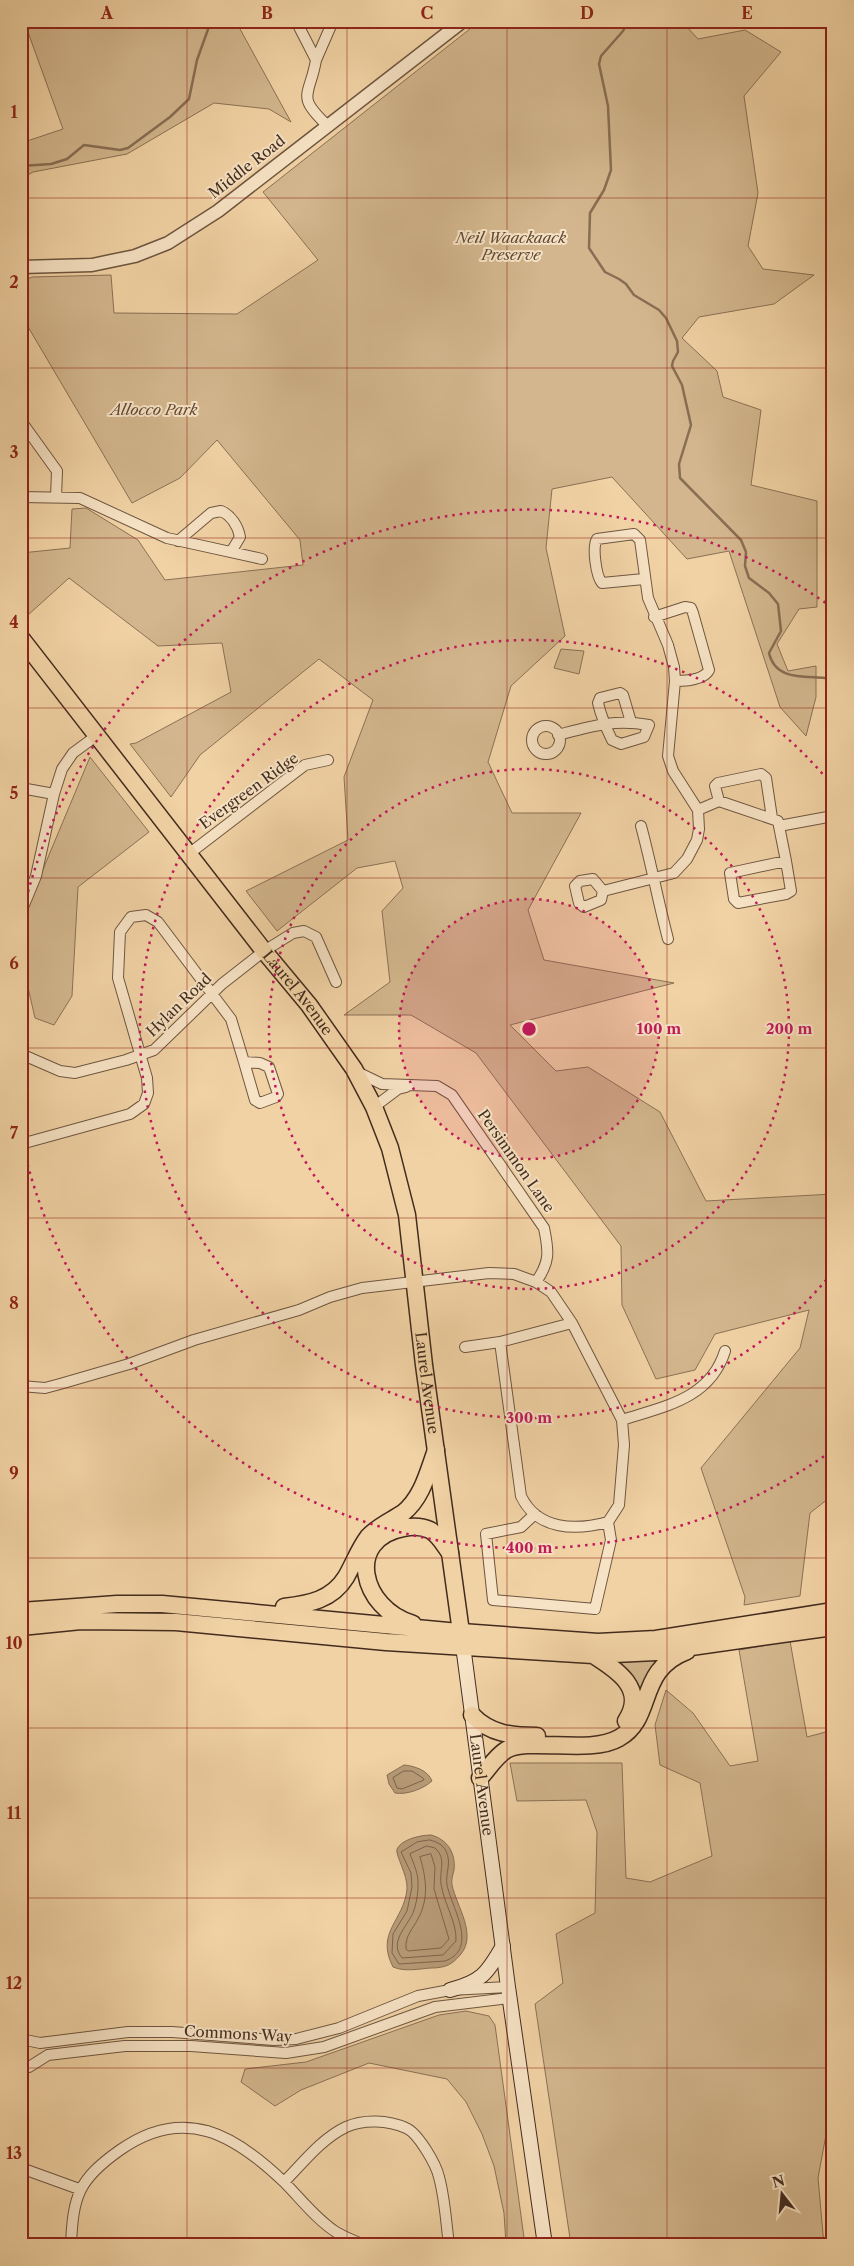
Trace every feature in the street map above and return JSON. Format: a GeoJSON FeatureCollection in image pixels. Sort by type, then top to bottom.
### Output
{"type":"FeatureCollection","features":[{"type":"Feature","properties":{"kind":"main road","name":"Laurel Avenue"},"geometry":{"type":"LineString","coordinates":[[21,638],[96,736],[190,853],[264,951],[309,1005],[354,1070],[374,1107],[390,1148],[401,1186],[417,1282],[424,1365],[508,1993],[545,2245]]}},
{"type":"Feature","properties":{"kind":"main road"},"geometry":{"type":"LineString","coordinates":[[21,1611],[117,1604],[271,1609],[307,1604],[324,1598],[346,1577],[369,1536],[402,1513],[414,1502],[421,1491],[436,1450]]}},
{"type":"Feature","properties":{"kind":"main road"},"geometry":{"type":"LineString","coordinates":[[450,1553],[432,1531],[417,1527],[402,1528],[384,1536],[372,1548],[368,1558],[366,1579],[374,1597],[388,1611],[407,1622],[462,1639],[593,1655],[656,1652],[833,1627]]}},
{"type":"Feature","properties":{"kind":"main road"},"geometry":{"type":"LineString","coordinates":[[227,1608],[429,1629]]}},
{"type":"Feature","properties":{"kind":"main road"},"geometry":{"type":"LineString","coordinates":[[21,1627],[81,1621],[176,1622],[386,1642],[462,1639],[598,1642],[647,1639],[833,1611]]}},
{"type":"Feature","properties":{"kind":"main road"},"geometry":{"type":"LineString","coordinates":[[480,1778],[501,1755],[518,1746],[589,1745],[617,1739],[625,1734],[636,1722],[649,1685],[662,1667],[678,1655],[702,1646]]}},
{"type":"Feature","properties":{"kind":"main road"},"geometry":{"type":"LineString","coordinates":[[472,1715],[487,1728],[506,1734],[562,1737],[597,1736],[616,1731],[630,1714],[632,1705],[631,1689],[624,1677],[593,1655]]}},
{"type":"Feature","properties":{"kind":"main road"},"geometry":{"type":"LineString","coordinates":[[450,1990],[479,1980],[490,1968],[503,1946]]}},
{"type":"Feature","properties":{"kind":"street"},"geometry":{"type":"LineString","coordinates":[[296,21],[316,60]]}},
{"type":"Feature","properties":{"kind":"street"},"geometry":{"type":"LineString","coordinates":[[326,125],[312,111],[306,99],[307,89],[316,60],[333,21]]}},
{"type":"Feature","properties":{"kind":"street","name":"Middle Road"},"geometry":{"type":"LineString","coordinates":[[21,267],[92,266],[128,258],[168,243],[218,211],[326,125],[464,21]]}},
{"type":"Feature","properties":{"kind":"street"},"geometry":{"type":"LineString","coordinates":[[21,421],[57,471],[56,497]]}},
{"type":"Feature","properties":{"kind":"street"},"geometry":{"type":"LineString","coordinates":[[21,497],[56,497],[87,500],[157,535],[262,559]]}},
{"type":"Feature","properties":{"kind":"street"},"geometry":{"type":"LineString","coordinates":[[178,541],[211,512],[221,511],[232,520],[239,532],[240,537],[231,552]]}},
{"type":"Feature","properties":{"kind":"street"},"geometry":{"type":"LineString","coordinates":[[603,891],[674,873],[688,859],[699,829],[698,810],[673,771],[668,756],[675,681],[668,645],[654,617],[644,579],[638,536],[630,534],[601,537],[595,542],[600,581],[608,584],[644,579]]}},
{"type":"Feature","properties":{"kind":"street"},"geometry":{"type":"LineString","coordinates":[[654,617],[685,606],[690,608],[693,613],[709,670],[704,676],[685,681],[675,681]]}},
{"type":"Feature","properties":{"kind":"street"},"geometry":{"type":"LineString","coordinates":[[833,686],[833,704]]}},
{"type":"Feature","properties":{"kind":"street"},"geometry":{"type":"LineString","coordinates":[[558,736],[604,723],[631,722],[649,725],[644,737],[617,744],[612,740],[604,723],[598,701],[620,693],[625,698],[631,722]]}},
{"type":"Feature","properties":{"kind":"street"},"geometry":{"type":"LineString","coordinates":[[21,912],[32,889],[60,776],[70,758],[96,736]]}},
{"type":"Feature","properties":{"kind":"street","name":"Evergreen Ridge"},"geometry":{"type":"LineString","coordinates":[[190,853],[305,765],[328,760]]}},
{"type":"Feature","properties":{"kind":"street"},"geometry":{"type":"LineString","coordinates":[[786,861],[730,873],[734,899],[738,904],[786,894],[791,891],[786,861],[776,822],[766,778],[761,774],[718,783],[715,786],[715,793],[719,801],[776,822],[833,816]]}},
{"type":"Feature","properties":{"kind":"street"},"geometry":{"type":"LineString","coordinates":[[21,788],[54,794]]}},
{"type":"Feature","properties":{"kind":"street"},"geometry":{"type":"LineString","coordinates":[[698,810],[719,801]]}},
{"type":"Feature","properties":{"kind":"street"},"geometry":{"type":"LineString","coordinates":[[641,826],[668,938]]}},
{"type":"Feature","properties":{"kind":"street"},"geometry":{"type":"LineString","coordinates":[[593,879],[598,881],[603,891],[599,902],[584,907],[581,906],[575,886],[580,881],[593,879]]}},
{"type":"Feature","properties":{"kind":"street"},"geometry":{"type":"LineString","coordinates":[[21,886],[32,889]]}},
{"type":"Feature","properties":{"kind":"street"},"geometry":{"type":"LineString","coordinates":[[21,1144],[138,1110],[144,1104],[148,1093],[147,1078],[118,978],[120,932],[126,921],[142,915],[153,918],[234,1025],[244,1062]]}},
{"type":"Feature","properties":{"kind":"street","name":"Hylan Road"},"geometry":{"type":"LineString","coordinates":[[21,1054],[60,1070],[75,1073],[157,1048],[212,994],[264,951],[293,933],[304,931],[316,937],[336,982]]}},
{"type":"Feature","properties":{"kind":"street","name":"Persimmon Lane"},"geometry":{"type":"LineString","coordinates":[[354,1070],[382,1084],[437,1086],[452,1095],[544,1228],[548,1247],[546,1267],[536,1282]]}},
{"type":"Feature","properties":{"kind":"street","name":"Persimmon Lane"},"geometry":{"type":"LineString","coordinates":[[374,1107],[398,1089],[417,1085]]}},
{"type":"Feature","properties":{"kind":"street"},"geometry":{"type":"LineString","coordinates":[[21,1386],[49,1387],[107,1370],[194,1340],[299,1310],[345,1292],[388,1283],[417,1282],[489,1273],[514,1274],[536,1282],[551,1292],[572,1323],[622,1420],[624,1445],[620,1505],[608,1522],[590,1527],[562,1526],[544,1522],[527,1508],[521,1496],[500,1342]]}},
{"type":"Feature","properties":{"kind":"street"},"geometry":{"type":"LineString","coordinates":[[465,1348],[500,1342],[572,1323]]}},
{"type":"Feature","properties":{"kind":"street"},"geometry":{"type":"LineString","coordinates":[[622,1420],[691,1396],[720,1368],[725,1351]]}},
{"type":"Feature","properties":{"kind":"street"},"geometry":{"type":"LineString","coordinates":[[534,1514],[521,1527],[486,1534],[493,1600],[595,1609],[611,1540],[608,1522]]}},
{"type":"Feature","properties":{"kind":"street","name":"Commons Way"},"geometry":{"type":"LineString","coordinates":[[21,2039],[40,2043],[128,2032],[172,2032],[274,2040],[296,2039],[339,2028],[406,2000],[450,1990],[508,1993]]}},
{"type":"Feature","properties":{"kind":"street","name":"Commons Way"},"geometry":{"type":"LineString","coordinates":[[21,2067],[29,2067],[48,2055],[125,2046],[191,2046],[270,2054],[304,2051],[332,2044],[435,2007],[508,1993]]}},
{"type":"Feature","properties":{"kind":"street"},"geometry":{"type":"LineString","coordinates":[[284,2182],[325,2141],[346,2128],[362,2122],[386,2123],[407,2128],[427,2150],[439,2175],[449,2245]]}},
{"type":"Feature","properties":{"kind":"street"},"geometry":{"type":"LineString","coordinates":[[71,2245],[72,2219],[79,2189],[109,2157],[139,2136],[165,2128],[198,2128],[230,2139],[254,2154],[336,2232],[364,2245]]}},
{"type":"Feature","properties":{"kind":"street"},"geometry":{"type":"LineString","coordinates":[[21,2168],[79,2189]]}},
{"type":"Feature","properties":{"kind":"green space"},"geometry":{"type":"Polygon","coordinates":[[[24,21],[241,21],[240,29],[291,122],[269,109],[214,103],[127,154],[33,172],[21,179],[21,143],[63,129],[24,21]]]}},
{"type":"Feature","properties":{"kind":"green space","name":"Neil Waackaack Preserve"},"geometry":{"type":"Polygon","coordinates":[[[480,21],[685,21],[687,27],[698,39],[745,30],[781,52],[744,96],[758,193],[748,246],[763,269],[814,275],[774,304],[699,317],[682,338],[717,371],[723,397],[761,410],[751,485],[817,501],[817,607],[799,609],[777,644],[788,671],[816,666],[816,697],[806,736],[780,707],[729,551],[687,559],[612,477],[552,489],[546,548],[565,636],[511,686],[488,762],[512,813],[581,813],[528,910],[544,960],[674,983],[510,1025],[556,1071],[588,1067],[660,1112],[706,1201],[833,1194],[833,1495],[810,1513],[800,1596],[744,1605],[745,1597],[701,1468],[800,1348],[809,1310],[715,1334],[695,1370],[656,1379],[622,1305],[621,1246],[476,1053],[411,1015],[344,1015],[390,982],[382,911],[403,888],[395,861],[357,868],[277,931],[246,891],[348,840],[344,777],[373,700],[319,659],[200,755],[171,797],[130,744],[136,743],[231,692],[222,643],[158,646],[69,578],[28,615],[21,607],[21,553],[70,548],[72,509],[86,508],[138,540],[165,580],[303,565],[300,540],[217,440],[180,478],[132,503],[21,315],[21,282],[32,277],[111,275],[114,313],[237,314],[318,260],[263,192],[480,21]]]}},
{"type":"Feature","properties":{"kind":"green space"},"geometry":{"type":"Polygon","coordinates":[[[561,649],[584,651],[579,674],[554,668],[561,649]]]}},
{"type":"Feature","properties":{"kind":"green space"},"geometry":{"type":"Polygon","coordinates":[[[90,757],[149,832],[78,887],[72,996],[54,1025],[35,1018],[21,957],[21,922],[90,757]]]}},
{"type":"Feature","properties":{"kind":"green space"},"geometry":{"type":"Polygon","coordinates":[[[790,1641],[807,1737],[833,1730],[833,2097],[818,2178],[824,2245],[571,2245],[535,2004],[563,1983],[556,1934],[595,1913],[597,1832],[586,1800],[517,1801],[510,1763],[622,1763],[626,1878],[650,1882],[712,1856],[700,1783],[660,1765],[655,1725],[666,1690],[693,1713],[730,1766],[758,1761],[739,1650],[790,1641]]]}},
{"type":"Feature","properties":{"kind":"green space"},"geometry":{"type":"Polygon","coordinates":[[[663,1658],[639,1705],[619,1663],[663,1658]]]}},
{"type":"Feature","properties":{"kind":"green space"},"geometry":{"type":"Polygon","coordinates":[[[466,2011],[489,2016],[495,2025],[525,2245],[506,2245],[504,2213],[494,2166],[482,2134],[466,2102],[447,2079],[369,2063],[301,2090],[275,2106],[241,2082],[245,2069],[306,2062],[439,2015],[466,2011]]]}},
{"type":"Feature","properties":{"kind":"water"},"geometry":{"type":"Polygon","coordinates":[[[404,1765],[424,1771],[432,1781],[415,1791],[395,1793],[389,1784],[387,1775],[404,1765]]]}},
{"type":"Feature","properties":{"kind":"water"},"geometry":{"type":"Polygon","coordinates":[[[431,1835],[446,1843],[454,1858],[452,1885],[467,1929],[467,1938],[461,1954],[451,1963],[436,1968],[398,1969],[393,1967],[388,1955],[387,1945],[392,1927],[405,1900],[407,1889],[406,1878],[397,1849],[407,1840],[431,1835]]]}},
{"type":"Feature","properties":{"kind":"waterway"},"geometry":{"type":"LineString","coordinates":[[21,166],[51,164],[67,159],[84,145],[120,150],[128,148],[170,117],[189,99],[197,60],[211,21]]}},
{"type":"Feature","properties":{"kind":"waterway"},"geometry":{"type":"LineString","coordinates":[[628,21],[623,31],[601,56],[599,64],[608,106],[611,170],[604,190],[590,213],[589,248],[605,272],[619,279],[626,284],[634,295],[659,310],[666,318],[677,341],[678,352],[672,366],[682,385],[691,425],[679,464],[680,478],[741,540],[746,552],[745,566],[749,578],[769,593],[778,604],[781,631],[769,653],[772,662],[777,668],[791,675],[825,678]]}},
{"type":"Feature","properties":{"kind":"park label","name":"Allocco Park"},"geometry":{"type":"Point","coordinates":[154,410]}}]}
